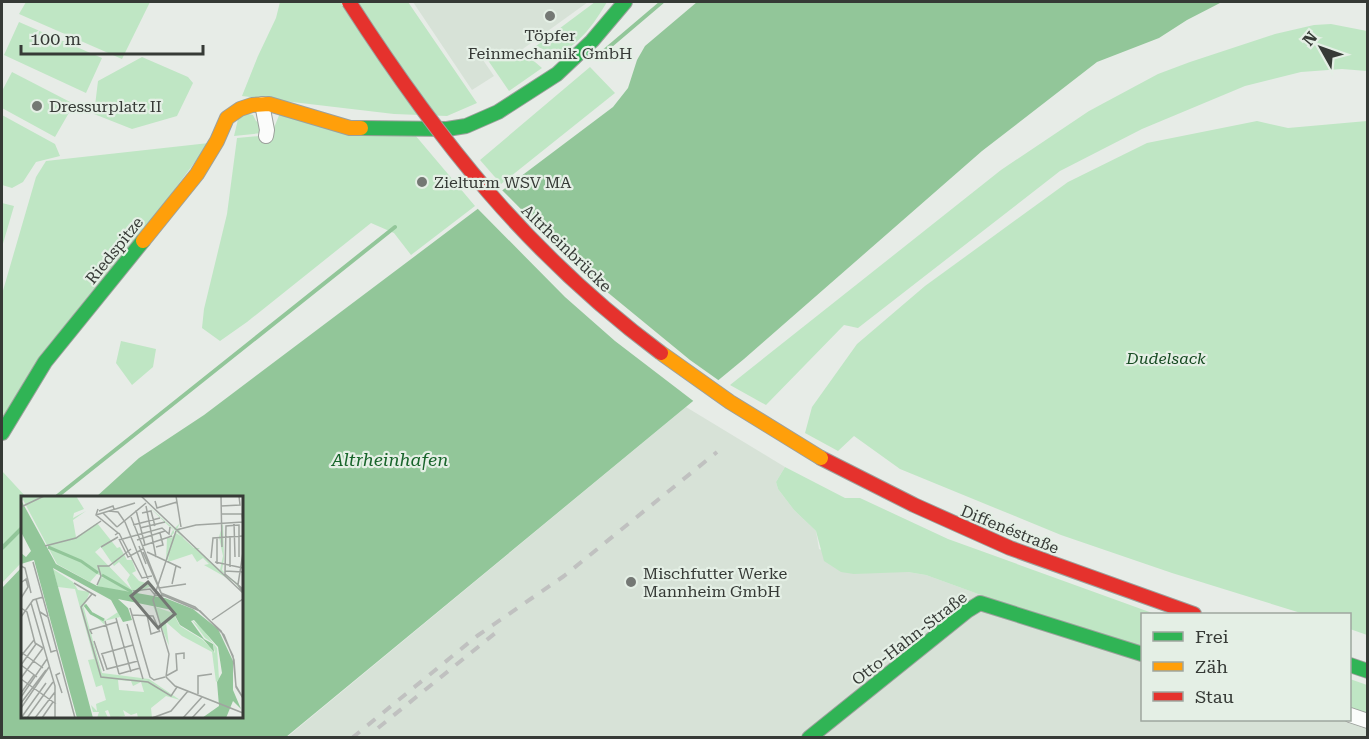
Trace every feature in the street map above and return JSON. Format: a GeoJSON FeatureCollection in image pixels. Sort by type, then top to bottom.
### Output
{"type":"FeatureCollection","features":[{"type":"Feature","properties":{"kind":"street","name":"Altrheinbrücke"},"geometry":{"type":"LineString","coordinates":[[349,2],[382,54],[425,114],[488,194],[553,262],[618,320],[683,371],[820,458]]}},
{"type":"Feature","properties":{"kind":"street"},"geometry":{"type":"LineString","coordinates":[[266,136],[262,104],[269,104],[350,128],[400,130],[447,129],[466,126],[498,112],[557,74],[592,41],[624,2]]}},
{"type":"Feature","properties":{"kind":"street","name":"Riedspitze"},"geometry":{"type":"LineString","coordinates":[[2,433],[45,362],[198,174],[217,141],[226,118],[240,109],[262,104]]}},
{"type":"Feature","properties":{"kind":"street","name":"Diffenéstraße"},"geometry":{"type":"LineString","coordinates":[[820,458],[936,516],[1010,548],[1188,613]]}},
{"type":"Feature","properties":{"kind":"street","name":"Otto-Hahn-Straße"},"geometry":{"type":"LineString","coordinates":[[809,738],[980,603],[1141,653]]}},
{"type":"Feature","properties":{"kind":"street"},"geometry":{"type":"LineString","coordinates":[[1351,665],[1368,671]]}},
{"type":"Feature","properties":{"kind":"street"},"geometry":{"type":"LineString","coordinates":[[1351,716],[1368,721]]}},
{"type":"Feature","properties":{"kind":"shaded area"},"geometry":{"type":"Polygon","coordinates":[[[413,2],[588,2],[513,56],[474,47],[494,76],[472,90],[413,2]]]}},
{"type":"Feature","properties":{"kind":"shaded area"},"geometry":{"type":"Polygon","coordinates":[[[686,407],[785,467],[776,482],[778,489],[794,510],[816,531],[819,549],[885,572],[926,575],[1036,615],[1141,648],[1141,721],[1351,721],[1368,714],[1367,738],[286,738],[686,407]]]}},
{"type":"Feature","properties":{"kind":"green space"},"geometry":{"type":"Polygon","coordinates":[[[26,2],[150,2],[122,59],[19,14],[26,2]]]}},
{"type":"Feature","properties":{"kind":"green space"},"geometry":{"type":"Polygon","coordinates":[[[280,2],[408,2],[477,103],[447,116],[394,114],[242,96],[276,18],[280,2]]]}},
{"type":"Feature","properties":{"kind":"green space"},"geometry":{"type":"Polygon","coordinates":[[[595,2],[607,2],[597,19],[567,50],[558,56],[536,46],[595,2]]]}},
{"type":"Feature","properties":{"kind":"green space"},"geometry":{"type":"Polygon","coordinates":[[[19,22],[102,58],[86,93],[4,55],[19,22]]]}},
{"type":"Feature","properties":{"kind":"green space"},"geometry":{"type":"Polygon","coordinates":[[[1331,24],[1367,31],[1367,71],[1342,69],[1301,72],[1245,86],[1142,129],[1060,171],[858,328],[844,325],[766,405],[730,385],[1001,170],[1089,111],[1158,74],[1190,62],[1275,34],[1314,25],[1331,24]]]}},
{"type":"Feature","properties":{"kind":"green space"},"geometry":{"type":"Polygon","coordinates":[[[521,50],[542,68],[509,91],[483,53],[515,61],[521,50]]]}},
{"type":"Feature","properties":{"kind":"green space"},"geometry":{"type":"Polygon","coordinates":[[[142,57],[188,77],[193,83],[177,116],[132,129],[94,114],[98,81],[142,57]]]}},
{"type":"Feature","properties":{"kind":"green space"},"geometry":{"type":"Polygon","coordinates":[[[590,67],[615,93],[501,184],[480,160],[590,67]]]}},
{"type":"Feature","properties":{"kind":"green space","name":"Dressurplatz II"},"geometry":{"type":"Polygon","coordinates":[[[12,72],[74,104],[55,137],[2,108],[2,91],[12,72]]]}},
{"type":"Feature","properties":{"kind":"green space"},"geometry":{"type":"Polygon","coordinates":[[[280,113],[415,135],[475,206],[411,255],[394,233],[371,223],[220,341],[202,328],[204,309],[227,214],[237,138],[271,135],[280,113]]]}},
{"type":"Feature","properties":{"kind":"green space"},"geometry":{"type":"Polygon","coordinates":[[[2,115],[55,144],[60,156],[36,162],[23,182],[12,188],[2,185],[2,115]]]}},
{"type":"Feature","properties":{"kind":"green space"},"geometry":{"type":"Polygon","coordinates":[[[239,115],[253,115],[256,121],[263,125],[262,133],[234,136],[239,115]]]}},
{"type":"Feature","properties":{"kind":"green space","name":"Dudelsack"},"geometry":{"type":"Polygon","coordinates":[[[1257,121],[1288,128],[1367,121],[1367,635],[1351,629],[1351,613],[1301,613],[1172,573],[1061,535],[900,469],[854,436],[838,451],[805,433],[812,407],[857,344],[925,286],[1068,182],[1147,143],[1257,121]]]}},
{"type":"Feature","properties":{"kind":"green space"},"geometry":{"type":"Polygon","coordinates":[[[209,143],[2,422],[2,294],[36,177],[46,161],[209,143]]]}},
{"type":"Feature","properties":{"kind":"green space"},"geometry":{"type":"Polygon","coordinates":[[[2,203],[14,206],[2,247],[2,203]]]}},
{"type":"Feature","properties":{"kind":"green space"},"geometry":{"type":"Polygon","coordinates":[[[121,341],[156,349],[153,367],[132,385],[116,363],[121,341]]]}},
{"type":"Feature","properties":{"kind":"green space"},"geometry":{"type":"Polygon","coordinates":[[[785,467],[845,498],[860,498],[948,539],[1152,613],[1141,613],[1141,648],[1036,615],[926,575],[908,572],[854,574],[841,572],[824,561],[816,531],[794,510],[778,489],[776,482],[785,467]]]}},
{"type":"Feature","properties":{"kind":"green space"},"geometry":{"type":"Polygon","coordinates":[[[2,471],[25,496],[21,496],[21,563],[2,583],[2,471]]]}},
{"type":"Feature","properties":{"kind":"green space"},"geometry":{"type":"Polygon","coordinates":[[[1351,679],[1367,685],[1367,714],[1351,709],[1351,679]]]}},
{"type":"Feature","properties":{"kind":"water","name":"Altrheinhafen"},"geometry":{"type":"Polygon","coordinates":[[[697,2],[1229,2],[1220,3],[1159,38],[1097,62],[982,151],[744,359],[286,737],[2,738],[2,588],[21,568],[21,718],[243,718],[243,496],[97,496],[139,458],[204,415],[613,107],[628,88],[637,60],[645,46],[697,2]]]}},
{"type":"Feature","properties":{"kind":"pier"},"geometry":{"type":"Polygon","coordinates":[[[500,188],[584,273],[690,360],[721,382],[696,403],[615,341],[565,297],[476,207],[500,188]]]}},
{"type":"Feature","properties":{"kind":"waterway"},"geometry":{"type":"LineString","coordinates":[[596,58],[662,2]]}},
{"type":"Feature","properties":{"kind":"waterway"},"geometry":{"type":"LineString","coordinates":[[58,496],[395,227]]}},
{"type":"Feature","properties":{"kind":"waterway"},"geometry":{"type":"LineString","coordinates":[[2,548],[21,529]]}},
{"type":"Feature","properties":{"kind":"railway"},"geometry":{"type":"LineString","coordinates":[[352,738],[477,636],[564,576],[717,452]]}},
{"type":"Feature","properties":{"kind":"railway"},"geometry":{"type":"LineString","coordinates":[[378,728],[499,630]]}},
{"type":"Feature","properties":{"kind":"traffic: fast"},"geometry":{"type":"LineString","coordinates":[[361,128],[447,129],[466,126],[498,112],[557,74],[592,41],[625,2]]}},
{"type":"Feature","properties":{"kind":"traffic: fast"},"geometry":{"type":"LineString","coordinates":[[2,433],[45,362],[143,241]]}},
{"type":"Feature","properties":{"kind":"traffic: fast"},"geometry":{"type":"LineString","coordinates":[[809,738],[980,603],[1141,654]]}},
{"type":"Feature","properties":{"kind":"traffic: fast"},"geometry":{"type":"LineString","coordinates":[[1351,665],[1368,671]]}},
{"type":"Feature","properties":{"kind":"traffic: slow"},"geometry":{"type":"LineString","coordinates":[[143,241],[197,174],[217,141],[227,118],[240,109],[252,105],[269,104],[350,128],[361,128]]}},
{"type":"Feature","properties":{"kind":"traffic: slow"},"geometry":{"type":"LineString","coordinates":[[661,353],[730,402],[821,458]]}},
{"type":"Feature","properties":{"kind":"traffic: jam"},"geometry":{"type":"LineString","coordinates":[[349,2],[417,101],[488,192],[569,276],[661,353]]}},
{"type":"Feature","properties":{"kind":"traffic: jam"},"geometry":{"type":"LineString","coordinates":[[821,458],[914,505],[1010,548],[1191,613]]}},
{"type":"Feature","properties":{"kind":"place","name":"Töpfer Feinmechanik GmbH"},"geometry":{"type":"Point","coordinates":[550,16]}},
{"type":"Feature","properties":{"kind":"place","name":"Dressurplatz II"},"geometry":{"type":"Point","coordinates":[37,106]}},
{"type":"Feature","properties":{"kind":"place","name":"Zielturm WSV MA"},"geometry":{"type":"Point","coordinates":[422,182]}},
{"type":"Feature","properties":{"kind":"place","name":"Mischfutter Werke Mannheim GmbH"},"geometry":{"type":"Point","coordinates":[631,582]}}]}
